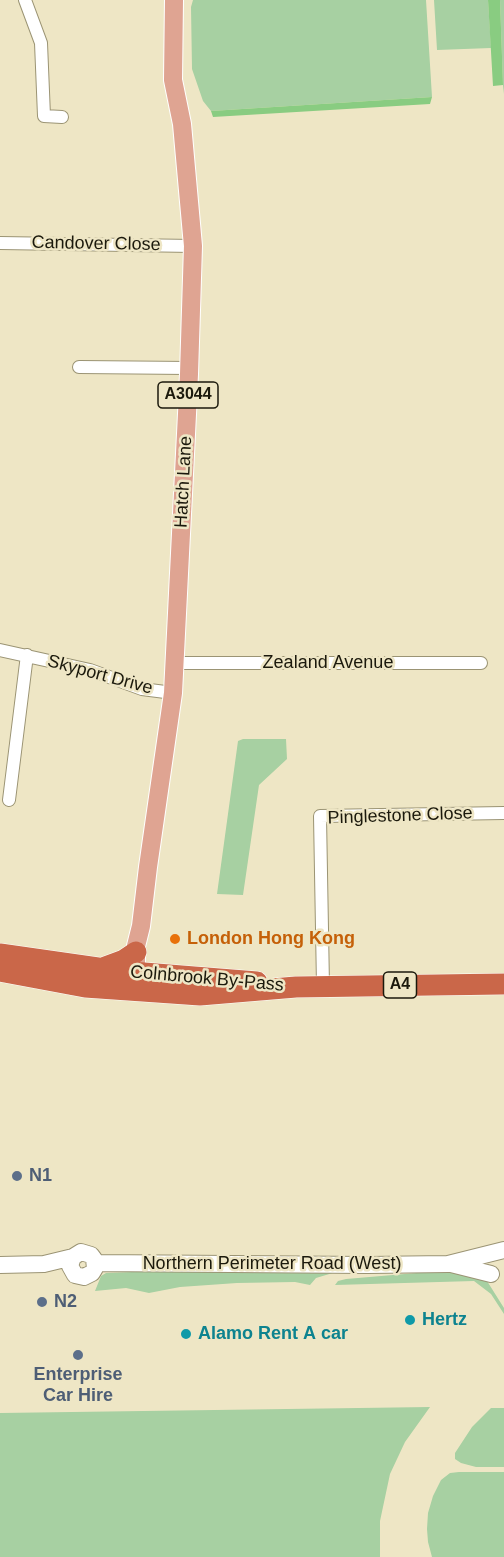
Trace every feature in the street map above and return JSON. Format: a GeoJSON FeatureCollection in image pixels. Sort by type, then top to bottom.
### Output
{"type":"FeatureCollection","features":[{"type":"Feature","properties":{"kind":"highway"},"geometry":{"type":"LineString","coordinates":[[0,954],[99,969],[118,963],[139,976]]}},
{"type":"Feature","properties":{"kind":"highway","name":"Colnbrook By-Pass"},"geometry":{"type":"LineString","coordinates":[[0,971],[55,982],[139,976],[213,995],[323,986]]}},
{"type":"Feature","properties":{"kind":"highway","name":"A4"},"geometry":{"type":"LineString","coordinates":[[323,986],[504,984]]}},
{"type":"Feature","properties":{"kind":"main road","name":"Hatch Lane"},"geometry":{"type":"LineString","coordinates":[[139,976],[147,867],[173,693],[189,368],[192,246],[182,124],[173,80],[174,0]]}},
{"type":"Feature","properties":{"kind":"street"},"geometry":{"type":"LineString","coordinates":[[25,0],[41,43],[44,116],[62,117]]}},
{"type":"Feature","properties":{"kind":"street","name":"Candover Close"},"geometry":{"type":"LineString","coordinates":[[0,243],[192,246]]}},
{"type":"Feature","properties":{"kind":"street"},"geometry":{"type":"LineString","coordinates":[[79,367],[189,368]]}},
{"type":"Feature","properties":{"kind":"street","name":"Skyport Drive"},"geometry":{"type":"LineString","coordinates":[[0,650],[90,670],[142,689],[173,693]]}},
{"type":"Feature","properties":{"kind":"street","name":"Skyport Drive"},"geometry":{"type":"LineString","coordinates":[[9,800],[27,656]]}},
{"type":"Feature","properties":{"kind":"street","name":"Zealand Avenue"},"geometry":{"type":"LineString","coordinates":[[175,663],[481,663]]}},
{"type":"Feature","properties":{"kind":"street","name":"Pinglestone Close"},"geometry":{"type":"LineString","coordinates":[[323,986],[320,816],[504,813]]}},
{"type":"Feature","properties":{"kind":"street"},"geometry":{"type":"LineString","coordinates":[[497,1277],[488,1263],[499,1252]]}},
{"type":"Feature","properties":{"kind":"street","name":"Northern Perimeter Road (West)"},"geometry":{"type":"LineString","coordinates":[[0,1265],[72,1264],[79,1277],[89,1276],[95,1268],[95,1263],[448,1264],[499,1252]]}},
{"type":"Feature","properties":{"kind":"street","name":"Northern Perimeter Road (West)"},"geometry":{"type":"LineString","coordinates":[[448,1264],[497,1277]]}},
{"type":"Feature","properties":{"kind":"green space"},"geometry":{"type":"Polygon","coordinates":[[[193,0],[426,0],[432,97],[211,111],[203,101],[192,69],[191,7],[193,0]]]}},
{"type":"Feature","properties":{"kind":"green space"},"geometry":{"type":"Polygon","coordinates":[[[434,0],[488,0],[491,48],[437,50],[434,0]]]}},
{"type":"Feature","properties":{"kind":"green space"},"geometry":{"type":"Polygon","coordinates":[[[488,0],[500,0],[503,85],[493,86],[488,0]]]}},
{"type":"Feature","properties":{"kind":"green space"},"geometry":{"type":"Polygon","coordinates":[[[500,0],[504,0],[504,94],[503,85],[500,0]]]}},
{"type":"Feature","properties":{"kind":"green space"},"geometry":{"type":"Polygon","coordinates":[[[432,97],[430,104],[213,117],[211,111],[432,97]]]}},
{"type":"Feature","properties":{"kind":"green space"},"geometry":{"type":"Polygon","coordinates":[[[286,739],[287,759],[259,785],[243,895],[217,894],[238,741],[286,739]]]}},
{"type":"Feature","properties":{"kind":"green space"},"geometry":{"type":"Polygon","coordinates":[[[440,1271],[462,1272],[487,1281],[504,1308],[504,1314],[491,1294],[474,1281],[335,1285],[338,1281],[346,1279],[440,1271]]]}},
{"type":"Feature","properties":{"kind":"green space"},"geometry":{"type":"Polygon","coordinates":[[[336,1272],[316,1278],[310,1285],[295,1282],[237,1283],[180,1287],[149,1293],[126,1288],[95,1291],[101,1276],[106,1273],[336,1272]]]}},
{"type":"Feature","properties":{"kind":"green space"},"geometry":{"type":"Polygon","coordinates":[[[430,1407],[405,1442],[390,1474],[380,1521],[380,1557],[0,1557],[0,1413],[430,1407]]]}},
{"type":"Feature","properties":{"kind":"green space"},"geometry":{"type":"Polygon","coordinates":[[[491,1408],[504,1408],[504,1467],[476,1467],[461,1463],[455,1459],[455,1453],[472,1427],[491,1408]]]}},
{"type":"Feature","properties":{"kind":"green space"},"geometry":{"type":"Polygon","coordinates":[[[504,1472],[504,1557],[432,1557],[427,1529],[428,1513],[433,1496],[441,1480],[450,1473],[504,1472]]]}},
{"type":"Feature","properties":{"kind":"place","name":"London Hong Kong"},"geometry":{"type":"Point","coordinates":[175,939]}},
{"type":"Feature","properties":{"kind":"place","name":"N1"},"geometry":{"type":"Point","coordinates":[17,1176]}},
{"type":"Feature","properties":{"kind":"place","name":"N2"},"geometry":{"type":"Point","coordinates":[42,1302]}},
{"type":"Feature","properties":{"kind":"place","name":"Hertz"},"geometry":{"type":"Point","coordinates":[410,1320]}},
{"type":"Feature","properties":{"kind":"place","name":"Alamo Rent A car"},"geometry":{"type":"Point","coordinates":[186,1334]}},
{"type":"Feature","properties":{"kind":"place","name":"Enterprise Car Hire"},"geometry":{"type":"Point","coordinates":[78,1355]}}]}
